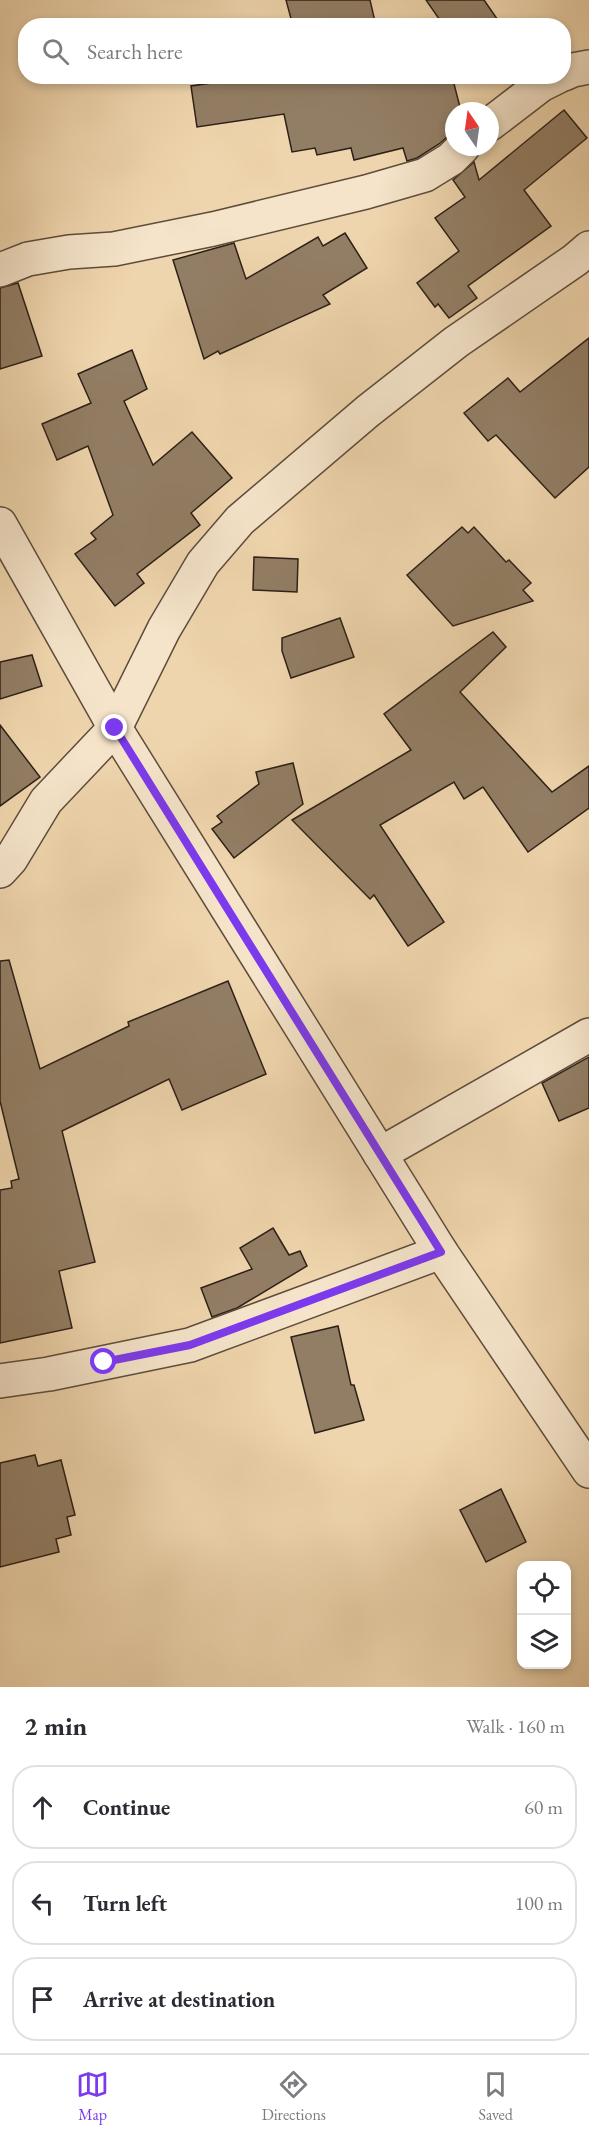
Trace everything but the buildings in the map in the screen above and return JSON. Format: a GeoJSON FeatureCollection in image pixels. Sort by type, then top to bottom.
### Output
{"type":"FeatureCollection","features":[{"type":"Feature","properties":{"kind":"street"},"geometry":{"type":"LineString","coordinates":[[571,71],[589,68]]}},
{"type":"Feature","properties":{"kind":"street"},"geometry":{"type":"LineString","coordinates":[[499,117],[543,84]]}},
{"type":"Feature","properties":{"kind":"street"},"geometry":{"type":"LineString","coordinates":[[0,270],[28,259],[69,252],[114,249],[213,229],[366,192],[425,175],[454,156]]}},
{"type":"Feature","properties":{"kind":"street"},"geometry":{"type":"LineString","coordinates":[[0,871],[11,859],[46,801],[115,728],[164,629],[203,563],[240,520],[368,411],[456,342],[589,248]]}},
{"type":"Feature","properties":{"kind":"street"},"geometry":{"type":"LineString","coordinates":[[0,524],[115,728],[441,1252],[589,1471]]}},
{"type":"Feature","properties":{"kind":"street"},"geometry":{"type":"LineString","coordinates":[[380,1154],[589,1035]]}},
{"type":"Feature","properties":{"kind":"street"},"geometry":{"type":"LineString","coordinates":[[0,1381],[49,1374],[190,1345],[441,1252]]}},
{"type":"Feature","properties":{"kind":"route"},"geometry":{"type":"LineString","coordinates":[[104,1362],[190,1345],[441,1252],[115,728]]}}]}
